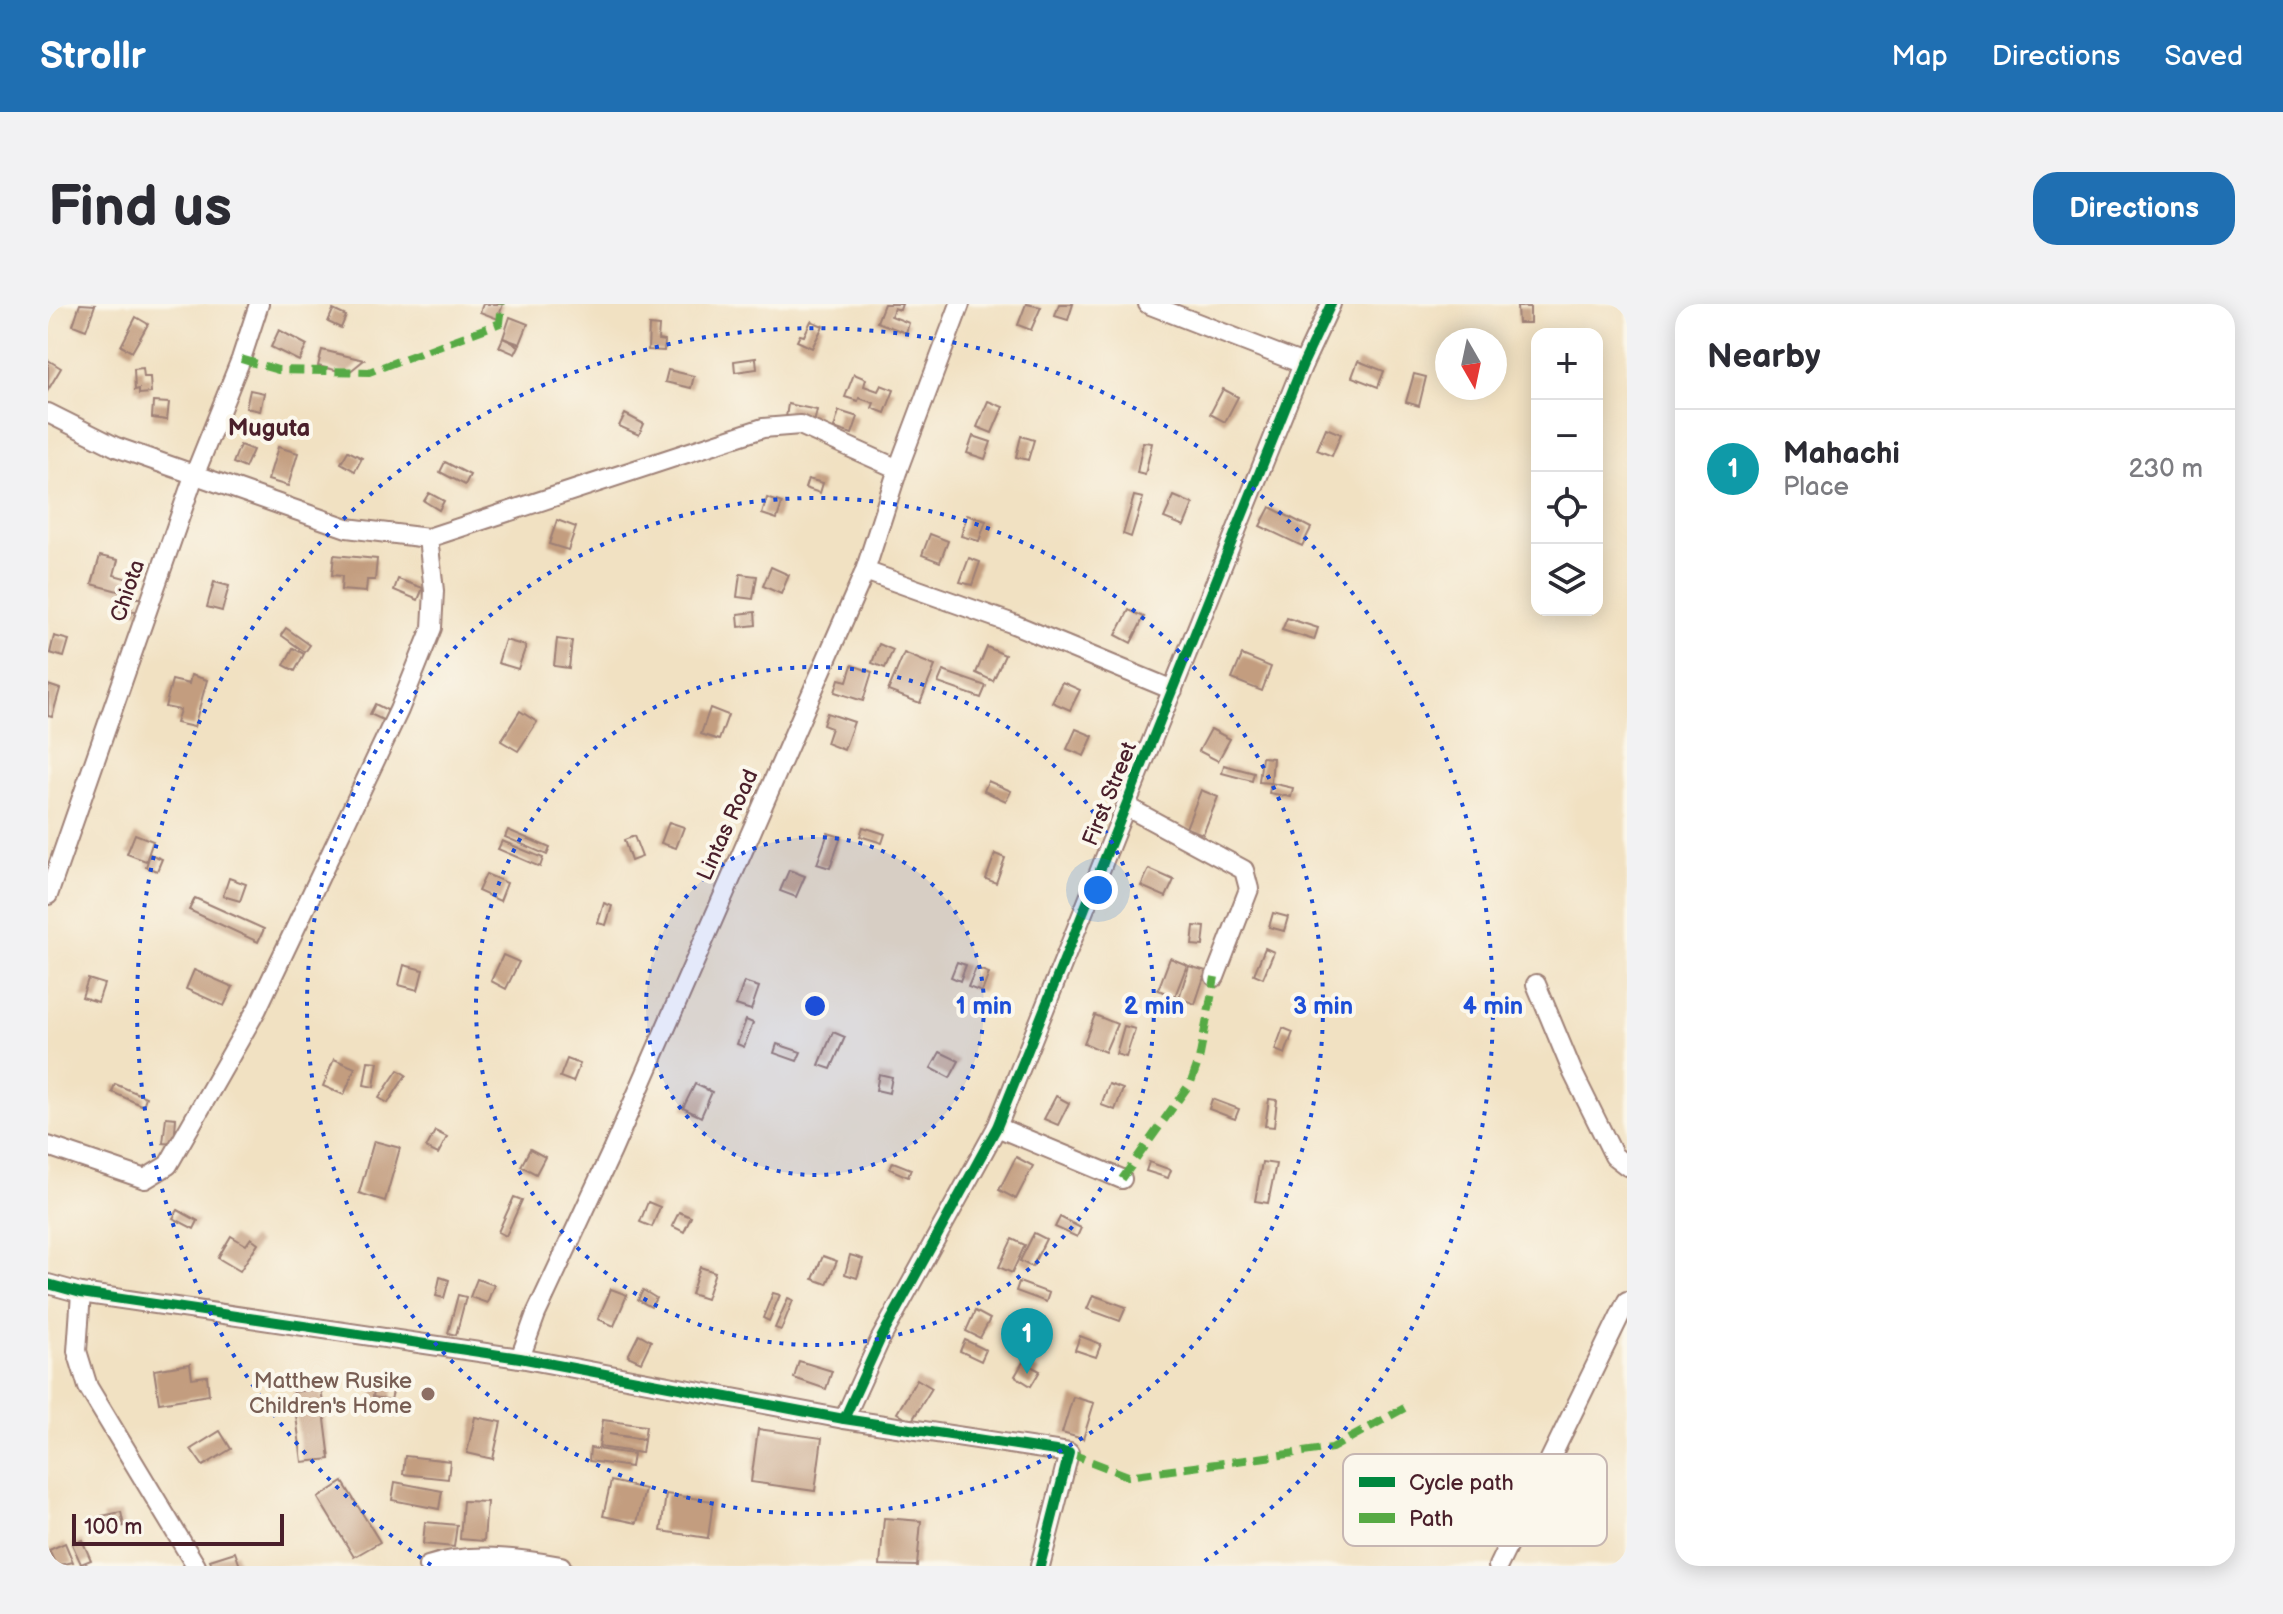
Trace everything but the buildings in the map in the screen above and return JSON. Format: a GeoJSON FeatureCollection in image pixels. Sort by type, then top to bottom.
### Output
{"type":"FeatureCollection","features":[{"type":"Feature","properties":{"kind":"street","name":"Chiota"},"geometry":{"type":"LineString","coordinates":[[48,895],[194,476],[241,359],[259,304]]}},
{"type":"Feature","properties":{"kind":"street","name":"Lintas Road"},"geometry":{"type":"LineString","coordinates":[[520,1358],[536,1314],[612,1151],[865,571],[898,469],[960,304]]}},
{"type":"Feature","properties":{"kind":"street"},"geometry":{"type":"LineString","coordinates":[[1148,304],[1303,364]]}},
{"type":"Feature","properties":{"kind":"street","name":"First Street"},"geometry":{"type":"LineString","coordinates":[[844,1419],[880,1340],[997,1127],[1303,364],[1331,304]]}},
{"type":"Feature","properties":{"kind":"street"},"geometry":{"type":"LineString","coordinates":[[48,413],[116,447],[347,528],[428,538],[763,428],[800,425],[898,469]]}},
{"type":"Feature","properties":{"kind":"street"},"geometry":{"type":"LineString","coordinates":[[48,1146],[145,1179],[168,1165],[257,1009],[399,710],[432,628],[434,591],[428,538]]}},
{"type":"Feature","properties":{"kind":"street"},"geometry":{"type":"LineString","coordinates":[[865,571],[1011,623],[1173,690]]}},
{"type":"Feature","properties":{"kind":"street"},"geometry":{"type":"LineString","coordinates":[[1127,807],[1244,870],[1249,889],[1215,977]]}},
{"type":"Feature","properties":{"kind":"street"},"geometry":{"type":"LineString","coordinates":[[1536,984],[1573,1073],[1614,1156],[1627,1166]]}},
{"type":"Feature","properties":{"kind":"street"},"geometry":{"type":"LineString","coordinates":[[997,1127],[1122,1179]]}},
{"type":"Feature","properties":{"kind":"street"},"geometry":{"type":"LineString","coordinates":[[48,1284],[81,1293],[520,1358],[844,1419],[1069,1453],[1040,1566]]}},
{"type":"Feature","properties":{"kind":"street"},"geometry":{"type":"LineString","coordinates":[[81,1293],[77,1351],[88,1387],[196,1566]]}},
{"type":"Feature","properties":{"kind":"street"},"geometry":{"type":"LineString","coordinates":[[1553,1454],[1627,1301]]}},
{"type":"Feature","properties":{"kind":"street"},"geometry":{"type":"LineString","coordinates":[[1498,1566],[1508,1546]]}},
{"type":"Feature","properties":{"kind":"street"},"geometry":{"type":"LineString","coordinates":[[428,1566],[457,1560],[561,1566]]}},
{"type":"Feature","properties":{"kind":"marked path"},"geometry":{"type":"LineString","coordinates":[[241,359],[278,370],[369,372],[500,323],[502,304]]}},
{"type":"Feature","properties":{"kind":"marked path"},"geometry":{"type":"LineString","coordinates":[[1122,1179],[1191,1082],[1199,1060],[1215,977]]}},
{"type":"Feature","properties":{"kind":"marked path"},"geometry":{"type":"LineString","coordinates":[[1069,1453],[1128,1476],[1332,1448],[1408,1406]]}},
{"type":"Feature","properties":{"kind":"cycle path"},"geometry":{"type":"LineString","coordinates":[[844,1419],[880,1340],[997,1127],[1303,364],[1331,304]]}},
{"type":"Feature","properties":{"kind":"cycle path"},"geometry":{"type":"LineString","coordinates":[[48,1284],[81,1293],[520,1358],[844,1419],[1069,1453],[1040,1566]]}},
{"type":"Feature","properties":{"kind":"place","name":"Mahachi"},"geometry":{"type":"Point","coordinates":[1027,1374]}},
{"type":"Feature","properties":{"kind":"place","name":"Matthew Rusike Children's Home"},"geometry":{"type":"Point","coordinates":[428,1394]}},
{"type":"Feature","properties":{"kind":"district","name":"Muguta"},"geometry":{"type":"Point","coordinates":[269,428]}}]}
